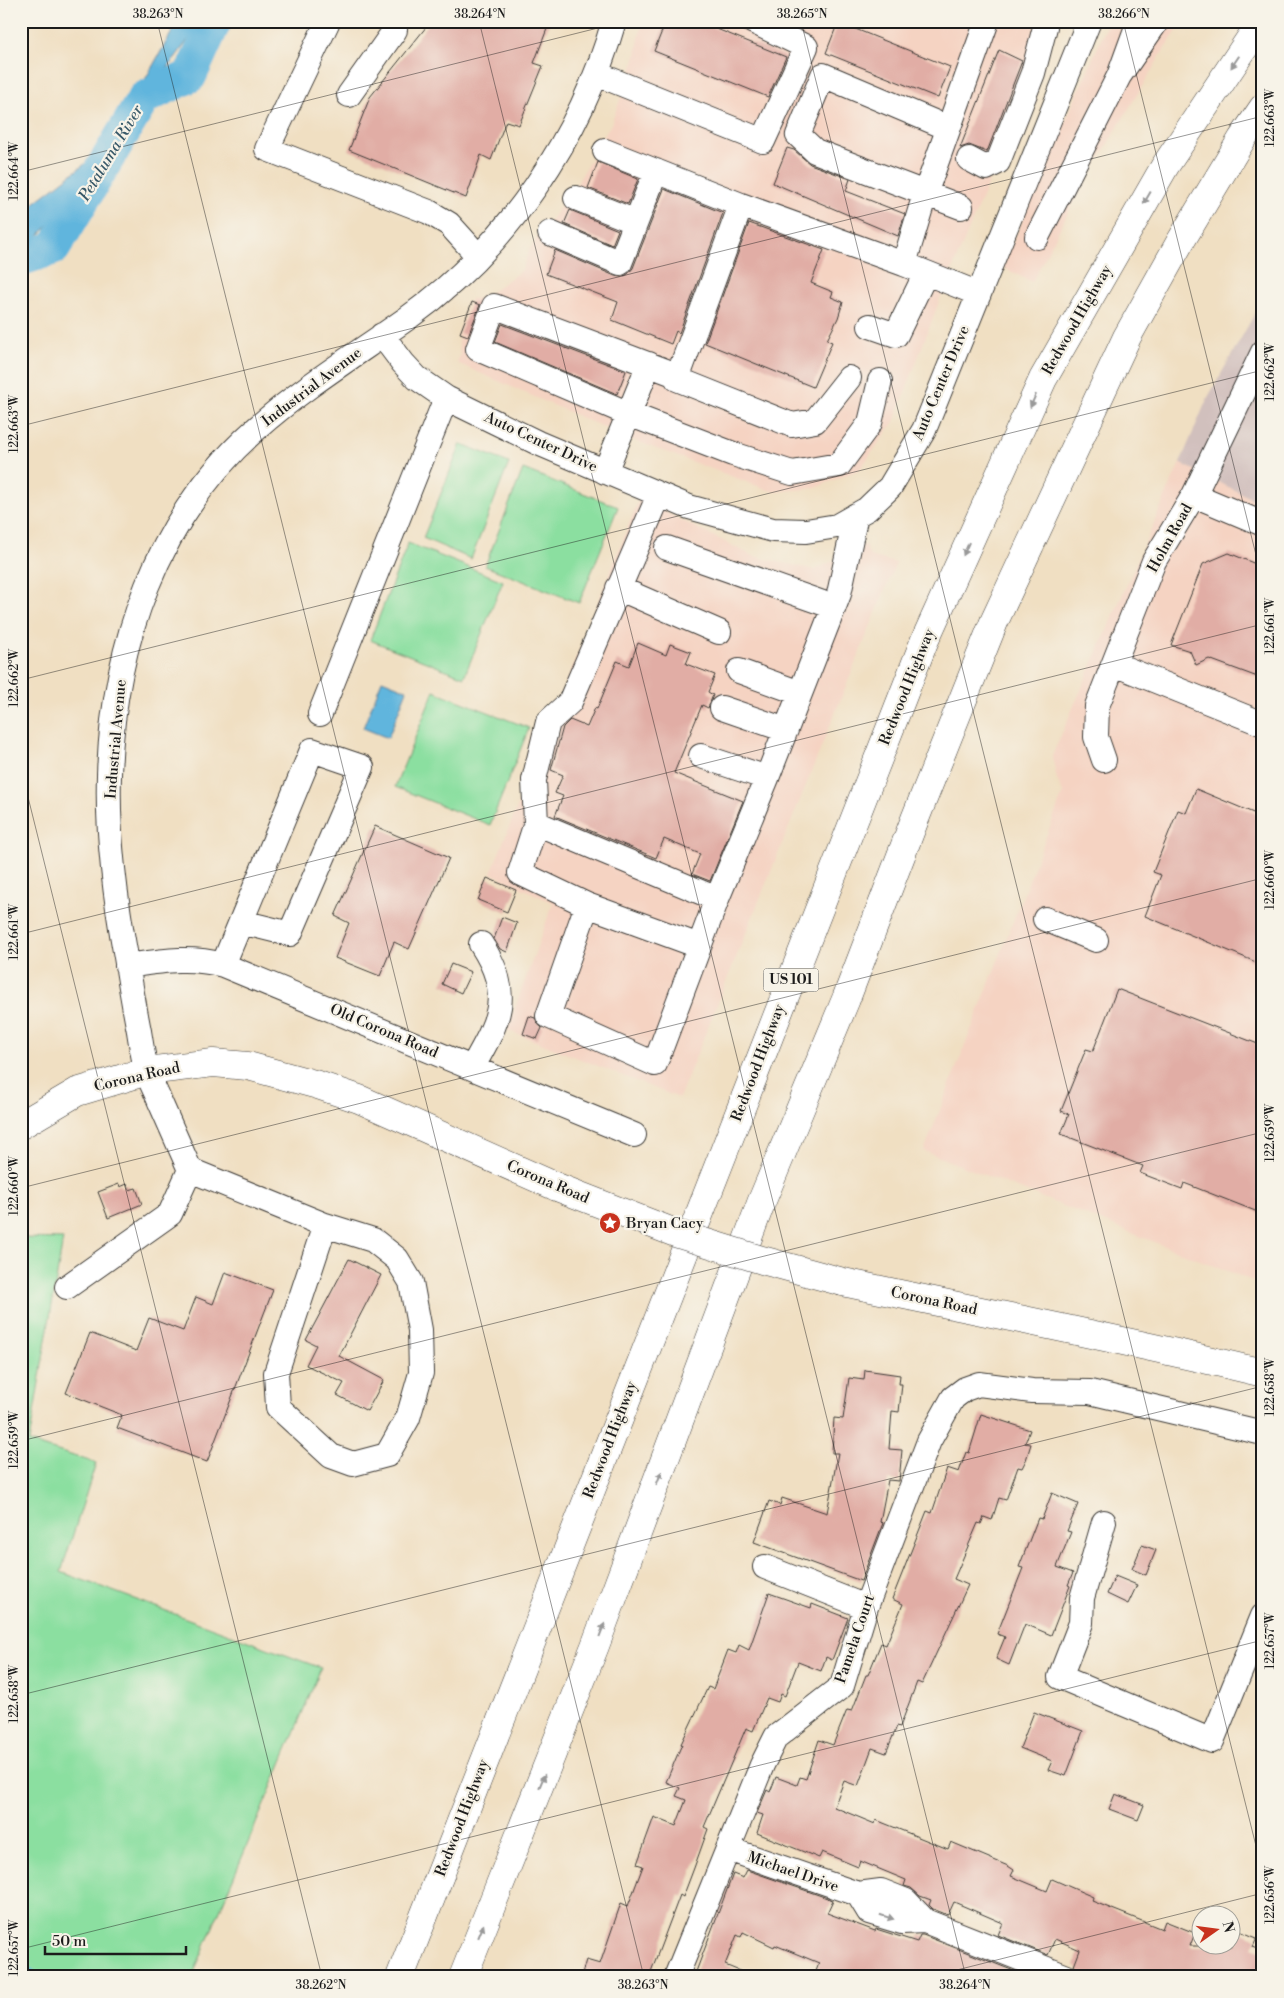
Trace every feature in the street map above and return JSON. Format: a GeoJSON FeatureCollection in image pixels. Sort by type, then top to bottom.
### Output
{"type":"FeatureCollection","features":[{"type":"Feature","properties":{"kind":"main road","name":"Redwood Highway"},"geometry":{"type":"LineString","coordinates":[[400,1977],[924,642],[1043,380],[1165,166],[1262,21]]}},
{"type":"Feature","properties":{"kind":"main road"},"geometry":{"type":"LineString","coordinates":[[463,1977],[599,1637],[761,1203],[846,999],[915,819],[994,622],[1126,337],[1179,244],[1242,139],[1263,108]]}},
{"type":"Feature","properties":{"kind":"main road","name":"Corona Road"},"geometry":{"type":"LineString","coordinates":[[21,1126],[77,1092],[147,1071],[213,1063],[248,1066],[281,1073],[359,1099],[557,1187],[678,1234],[762,1260],[843,1282],[1060,1327],[1263,1373]]}},
{"type":"Feature","properties":{"kind":"street"},"geometry":{"type":"LineString","coordinates":[[328,21],[267,149],[429,212],[448,224],[478,256]]}},
{"type":"Feature","properties":{"kind":"street"},"geometry":{"type":"LineString","coordinates":[[349,95],[395,30],[395,21]]}},
{"type":"Feature","properties":{"kind":"street","name":"Industrial Avenue"},"geometry":{"type":"LineString","coordinates":[[190,1170],[147,1071],[116,898],[110,835],[109,774],[114,719],[123,661],[138,608],[157,560],[180,520],[195,497],[231,452],[289,401],[425,304],[478,256],[534,189],[578,114],[597,74],[614,21]]}},
{"type":"Feature","properties":{"kind":"street"},"geometry":{"type":"LineString","coordinates":[[597,74],[763,141],[806,46],[752,21]]}},
{"type":"Feature","properties":{"kind":"street"},"geometry":{"type":"LineString","coordinates":[[870,326],[896,335],[915,268],[925,194],[987,21]]}},
{"type":"Feature","properties":{"kind":"street"},"geometry":{"type":"LineString","coordinates":[[1037,237],[1119,76],[1139,21]]}},
{"type":"Feature","properties":{"kind":"street"},"geometry":{"type":"LineString","coordinates":[[1119,76],[1157,21]]}},
{"type":"Feature","properties":{"kind":"street"},"geometry":{"type":"LineString","coordinates":[[970,159],[986,168],[998,162],[1033,73],[1038,24],[1085,31]]}},
{"type":"Feature","properties":{"kind":"street","name":"Auto Center Drive"},"geometry":{"type":"LineString","coordinates":[[382,335],[417,378],[446,398],[538,443],[688,507],[773,530],[806,531],[837,526],[867,509],[890,487],[924,430],[1085,31]]}},
{"type":"Feature","properties":{"kind":"street"},"geometry":{"type":"LineString","coordinates":[[948,128],[823,75],[798,134],[815,151],[961,207]]}},
{"type":"Feature","properties":{"kind":"street"},"geometry":{"type":"LineString","coordinates":[[605,151],[979,294]]}},
{"type":"Feature","properties":{"kind":"street"},"geometry":{"type":"LineString","coordinates":[[550,233],[620,263],[656,171]]}},
{"type":"Feature","properties":{"kind":"street"},"geometry":{"type":"LineString","coordinates":[[576,198],[636,222]]}},
{"type":"Feature","properties":{"kind":"street"},"geometry":{"type":"LineString","coordinates":[[741,204],[677,379],[792,425],[815,421],[849,378]]}},
{"type":"Feature","properties":{"kind":"street"},"geometry":{"type":"LineString","coordinates":[[678,376],[494,306],[478,348],[629,414],[733,454],[792,473],[839,465],[870,423],[880,381]]}},
{"type":"Feature","properties":{"kind":"street","name":"Holm Road"},"geometry":{"type":"LineString","coordinates":[[1104,760],[1096,737],[1097,706],[1154,561],[1194,495],[1263,352]]}},
{"type":"Feature","properties":{"kind":"street"},"geometry":{"type":"LineString","coordinates":[[605,472],[649,364]]}},
{"type":"Feature","properties":{"kind":"street"},"geometry":{"type":"LineString","coordinates":[[320,714],[446,398]]}},
{"type":"Feature","properties":{"kind":"street"},"geometry":{"type":"LineString","coordinates":[[659,494],[570,702],[548,722],[534,780],[536,822],[520,874],[586,906],[699,946]]}},
{"type":"Feature","properties":{"kind":"street"},"geometry":{"type":"LineString","coordinates":[[1194,495],[1263,524]]}},
{"type":"Feature","properties":{"kind":"street"},"geometry":{"type":"LineString","coordinates":[[586,906],[548,1016],[655,1064],[717,899],[839,594],[856,515]]}},
{"type":"Feature","properties":{"kind":"street"},"geometry":{"type":"LineString","coordinates":[[667,548],[834,607]]}},
{"type":"Feature","properties":{"kind":"street"},"geometry":{"type":"LineString","coordinates":[[618,588],[719,632]]}},
{"type":"Feature","properties":{"kind":"street"},"geometry":{"type":"LineString","coordinates":[[1114,664],[1263,724]]}},
{"type":"Feature","properties":{"kind":"street"},"geometry":{"type":"LineString","coordinates":[[739,671],[800,693]]}},
{"type":"Feature","properties":{"kind":"street"},"geometry":{"type":"LineString","coordinates":[[722,708],[786,730]]}},
{"type":"Feature","properties":{"kind":"street"},"geometry":{"type":"LineString","coordinates":[[223,965],[312,750],[362,767],[290,934],[241,922]]}},
{"type":"Feature","properties":{"kind":"street"},"geometry":{"type":"LineString","coordinates":[[701,756],[767,778]]}},
{"type":"Feature","properties":{"kind":"street"},"geometry":{"type":"LineString","coordinates":[[536,822],[717,899]]}},
{"type":"Feature","properties":{"kind":"street"},"geometry":{"type":"LineString","coordinates":[[1046,919],[1096,940]]}},
{"type":"Feature","properties":{"kind":"street"},"geometry":{"type":"LineString","coordinates":[[472,1068],[493,1030],[499,1014],[500,993],[496,970],[481,944]]}},
{"type":"Feature","properties":{"kind":"street","name":"Old Corona Road"},"geometry":{"type":"LineString","coordinates":[[127,966],[179,959],[202,959],[223,965],[634,1135]]}},
{"type":"Feature","properties":{"kind":"street"},"geometry":{"type":"LineString","coordinates":[[67,1287],[170,1214],[190,1170],[325,1225],[373,1240],[398,1259],[411,1282],[420,1330],[421,1373],[408,1418],[387,1455],[353,1464],[331,1456],[278,1407],[276,1373],[325,1225]]}},
{"type":"Feature","properties":{"kind":"street","name":"Pamela Court"},"geometry":{"type":"LineString","coordinates":[[676,1977],[762,1765],[776,1737],[842,1686],[866,1607],[929,1441],[953,1398],[965,1389],[979,1384],[1032,1391],[1090,1392],[1263,1433]]}},
{"type":"Feature","properties":{"kind":"street"},"geometry":{"type":"LineString","coordinates":[[1104,1522],[1082,1598],[1081,1623],[1060,1677],[1212,1741],[1263,1616]]}},
{"type":"Feature","properties":{"kind":"street"},"geometry":{"type":"LineString","coordinates":[[765,1567],[866,1607]]}},
{"type":"Feature","properties":{"kind":"street","name":"Michael Drive"},"geometry":{"type":"LineString","coordinates":[[728,1849],[858,1894],[869,1912],[902,1922],[925,1920],[1067,1977]]}},
{"type":"Feature","properties":{"kind":"shaded area"},"geometry":{"type":"Polygon","coordinates":[[[642,21],[1055,21],[940,299],[894,422],[860,469],[815,488],[774,492],[633,440],[457,363],[460,355],[458,335],[471,299],[483,298],[522,270],[530,248],[575,187],[611,124],[635,60],[642,21]]]}},
{"type":"Feature","properties":{"kind":"shaded area"},"geometry":{"type":"Polygon","coordinates":[[[1109,21],[1184,21],[1165,48],[1079,192],[1032,282],[1002,267],[1109,21]]]}},
{"type":"Feature","properties":{"kind":"shaded area"},"geometry":{"type":"Polygon","coordinates":[[[1263,299],[1263,504],[1180,463],[1207,399],[1263,299]]]}},
{"type":"Feature","properties":{"kind":"shaded area"},"geometry":{"type":"Polygon","coordinates":[[[1180,463],[1263,504],[1263,1285],[924,1151],[1063,793],[1057,779],[1052,756],[1180,463]]]}},
{"type":"Feature","properties":{"kind":"shaded area"},"geometry":{"type":"Polygon","coordinates":[[[639,499],[753,556],[815,570],[865,545],[870,556],[896,563],[679,1098],[507,1030],[553,903],[491,873],[639,499]]]}},
{"type":"Feature","properties":{"kind":"green space"},"geometry":{"type":"Polygon","coordinates":[[[461,444],[509,463],[471,559],[423,538],[461,444]]]}},
{"type":"Feature","properties":{"kind":"green space"},"geometry":{"type":"Polygon","coordinates":[[[523,469],[618,507],[579,603],[485,566],[523,469]]]}},
{"type":"Feature","properties":{"kind":"green space"},"geometry":{"type":"Polygon","coordinates":[[[408,543],[503,581],[464,677],[370,640],[408,543]]]}},
{"type":"Feature","properties":{"kind":"green space"},"geometry":{"type":"Polygon","coordinates":[[[434,691],[529,728],[490,825],[395,787],[434,691]]]}},
{"type":"Feature","properties":{"kind":"green space"},"geometry":{"type":"Polygon","coordinates":[[[21,1238],[63,1239],[29,1442],[96,1463],[61,1572],[321,1668],[192,1977],[21,1977],[21,1238]]]}},
{"type":"Feature","properties":{"kind":"water"},"geometry":{"type":"Polygon","coordinates":[[[180,21],[202,21],[164,73],[133,140],[21,253],[21,213],[107,147],[173,30],[180,21]]]}},
{"type":"Feature","properties":{"kind":"water"},"geometry":{"type":"Polygon","coordinates":[[[382,680],[407,690],[388,738],[363,728],[382,680]]]}},
{"type":"Feature","properties":{"kind":"building"},"geometry":{"type":"Polygon","coordinates":[[[431,21],[550,21],[534,63],[543,66],[519,125],[506,121],[491,160],[481,155],[466,198],[349,150],[370,97],[431,21]]]}},
{"type":"Feature","properties":{"kind":"building"},"geometry":{"type":"Polygon","coordinates":[[[666,21],[697,21],[786,57],[768,97],[654,51],[666,21]]]}},
{"type":"Feature","properties":{"kind":"building"},"geometry":{"type":"Polygon","coordinates":[[[838,22],[950,67],[938,98],[826,53],[838,22]]]}},
{"type":"Feature","properties":{"kind":"building"},"geometry":{"type":"Polygon","coordinates":[[[999,50],[1022,61],[987,152],[969,145],[960,148],[999,50]]]}},
{"type":"Feature","properties":{"kind":"building"},"geometry":{"type":"Polygon","coordinates":[[[787,148],[794,150],[810,164],[850,179],[846,191],[905,214],[898,236],[773,183],[787,148]]]}},
{"type":"Feature","properties":{"kind":"building"},"geometry":{"type":"Polygon","coordinates":[[[598,162],[638,179],[628,204],[588,188],[598,162]]]}},
{"type":"Feature","properties":{"kind":"building"},"geometry":{"type":"Polygon","coordinates":[[[664,189],[723,213],[679,333],[676,331],[671,344],[612,320],[618,302],[546,274],[555,250],[615,276],[621,277],[628,274],[633,268],[664,189]]]}},
{"type":"Feature","properties":{"kind":"building"},"geometry":{"type":"Polygon","coordinates":[[[570,210],[618,230],[612,245],[564,224],[570,210]]]}},
{"type":"Feature","properties":{"kind":"building"},"geometry":{"type":"Polygon","coordinates":[[[749,223],[824,250],[811,283],[833,292],[831,297],[843,302],[838,318],[827,340],[832,342],[813,387],[705,343],[749,223]]]}},
{"type":"Feature","properties":{"kind":"building"},"geometry":{"type":"Polygon","coordinates":[[[472,302],[480,305],[468,336],[460,333],[472,302]]]}},
{"type":"Feature","properties":{"kind":"building"},"geometry":{"type":"Polygon","coordinates":[[[502,324],[626,371],[617,394],[495,342],[502,324]]]}},
{"type":"Feature","properties":{"kind":"building"},"geometry":{"type":"Polygon","coordinates":[[[1229,553],[1263,567],[1263,679],[1209,659],[1196,665],[1190,651],[1171,645],[1203,564],[1229,553]]]}},
{"type":"Feature","properties":{"kind":"building"},"geometry":{"type":"Polygon","coordinates":[[[638,643],[666,655],[670,644],[691,652],[686,664],[715,675],[708,692],[713,695],[708,708],[702,705],[674,773],[743,801],[710,881],[692,874],[700,854],[664,839],[656,858],[555,816],[563,796],[555,793],[563,775],[551,770],[563,727],[570,720],[587,727],[595,708],[597,709],[617,661],[629,666],[638,643]]]}},
{"type":"Feature","properties":{"kind":"building"},"geometry":{"type":"Polygon","coordinates":[[[1196,789],[1263,817],[1263,965],[1145,916],[1161,875],[1153,872],[1178,810],[1186,813],[1196,789]]]}},
{"type":"Feature","properties":{"kind":"building"},"geometry":{"type":"Polygon","coordinates":[[[375,826],[449,858],[409,949],[394,942],[380,976],[335,958],[349,923],[335,916],[375,826]]]}},
{"type":"Feature","properties":{"kind":"building"},"geometry":{"type":"Polygon","coordinates":[[[487,878],[516,890],[507,912],[478,900],[487,878]]]}},
{"type":"Feature","properties":{"kind":"building"},"geometry":{"type":"Polygon","coordinates":[[[502,917],[517,923],[507,952],[500,949],[494,939],[502,917]]]}},
{"type":"Feature","properties":{"kind":"building"},"geometry":{"type":"Polygon","coordinates":[[[451,964],[471,972],[461,993],[442,984],[451,964]]]}},
{"type":"Feature","properties":{"kind":"building"},"geometry":{"type":"Polygon","coordinates":[[[1117,989],[1263,1046],[1263,1214],[1184,1183],[1182,1189],[1140,1173],[1143,1166],[1061,1134],[1069,1114],[1061,1111],[1086,1049],[1093,1051],[1117,989]]]}},
{"type":"Feature","properties":{"kind":"building"},"geometry":{"type":"Polygon","coordinates":[[[529,1016],[535,1018],[542,1028],[537,1039],[523,1034],[529,1016]]]}},
{"type":"Feature","properties":{"kind":"building"},"geometry":{"type":"Polygon","coordinates":[[[119,1184],[120,1187],[127,1184],[129,1190],[136,1188],[142,1204],[108,1218],[98,1192],[119,1184]]]}},
{"type":"Feature","properties":{"kind":"building"},"geometry":{"type":"Polygon","coordinates":[[[349,1259],[381,1275],[339,1356],[384,1380],[367,1411],[337,1395],[344,1383],[306,1365],[316,1345],[306,1340],[349,1259]]]}},
{"type":"Feature","properties":{"kind":"building"},"geometry":{"type":"Polygon","coordinates":[[[225,1272],[273,1290],[207,1462],[117,1428],[122,1415],[66,1393],[90,1333],[136,1351],[149,1318],[183,1331],[196,1297],[213,1304],[225,1272]]]}},
{"type":"Feature","properties":{"kind":"building"},"geometry":{"type":"Polygon","coordinates":[[[865,1370],[900,1375],[899,1384],[902,1384],[899,1412],[892,1411],[889,1449],[902,1450],[899,1481],[888,1480],[880,1522],[883,1523],[861,1581],[754,1542],[769,1501],[780,1505],[782,1498],[827,1513],[838,1453],[832,1453],[834,1418],[843,1419],[849,1378],[864,1380],[865,1370]]]}},
{"type":"Feature","properties":{"kind":"building"},"geometry":{"type":"Polygon","coordinates":[[[981,1414],[1030,1430],[1025,1443],[1031,1444],[1026,1460],[1022,1468],[1018,1467],[1006,1500],[999,1498],[992,1520],[984,1517],[981,1524],[978,1523],[954,1579],[968,1585],[922,1684],[917,1682],[900,1727],[897,1726],[886,1753],[872,1748],[858,1786],[844,1781],[834,1807],[875,1824],[876,1820],[948,1849],[951,1842],[1008,1866],[1014,1870],[1011,1876],[1047,1891],[1052,1879],[1093,1897],[1092,1901],[1162,1929],[1165,1921],[1192,1932],[1190,1946],[1192,1946],[1192,1956],[1242,1956],[1242,1932],[1257,1938],[1253,1947],[1263,1951],[1263,1977],[1080,1977],[1078,1969],[1074,1966],[1080,1950],[1055,1939],[1048,1955],[998,1935],[1003,1923],[954,1902],[948,1915],[933,1909],[929,1905],[931,1900],[920,1896],[911,1888],[904,1886],[906,1880],[860,1861],[858,1867],[822,1852],[819,1858],[757,1833],[763,1815],[757,1813],[767,1790],[770,1792],[776,1777],[797,1785],[800,1777],[806,1779],[819,1740],[833,1745],[847,1710],[852,1711],[881,1643],[886,1645],[903,1604],[892,1599],[927,1511],[932,1513],[947,1468],[959,1472],[966,1452],[969,1453],[981,1414]]]}},
{"type":"Feature","properties":{"kind":"building"},"geometry":{"type":"Polygon","coordinates":[[[1052,1493],[1078,1504],[1067,1531],[1071,1532],[1057,1567],[1073,1573],[1068,1585],[1070,1586],[1051,1635],[1025,1624],[1009,1665],[996,1659],[1005,1637],[997,1634],[1023,1568],[1019,1567],[1038,1518],[1042,1519],[1052,1493]]]}},
{"type":"Feature","properties":{"kind":"building"},"geometry":{"type":"Polygon","coordinates":[[[1142,1545],[1156,1550],[1146,1575],[1132,1569],[1142,1545]]]}},
{"type":"Feature","properties":{"kind":"building"},"geometry":{"type":"Polygon","coordinates":[[[1115,1576],[1137,1585],[1128,1604],[1107,1594],[1115,1576]]]}},
{"type":"Feature","properties":{"kind":"building"},"geometry":{"type":"Polygon","coordinates":[[[769,1593],[811,1608],[812,1604],[848,1618],[832,1660],[826,1657],[821,1671],[798,1662],[785,1696],[781,1694],[778,1702],[767,1698],[753,1731],[746,1728],[704,1827],[708,1829],[694,1868],[683,1897],[680,1895],[649,1977],[581,1977],[586,1960],[600,1964],[621,1903],[628,1906],[643,1866],[637,1864],[654,1817],[676,1826],[686,1800],[676,1796],[680,1788],[666,1782],[681,1744],[708,1687],[713,1689],[728,1650],[736,1653],[739,1645],[749,1650],[769,1593]]]}},
{"type":"Feature","properties":{"kind":"building"},"geometry":{"type":"Polygon","coordinates":[[[1034,1712],[1083,1731],[1066,1776],[1048,1770],[1052,1761],[1020,1748],[1034,1712]]]}},
{"type":"Feature","properties":{"kind":"building"},"geometry":{"type":"Polygon","coordinates":[[[1115,1794],[1144,1805],[1138,1820],[1109,1809],[1115,1794]]]}},
{"type":"Feature","properties":{"kind":"building"},"geometry":{"type":"Polygon","coordinates":[[[747,1870],[833,1900],[827,1913],[875,1931],[876,1929],[917,1942],[920,1935],[923,1935],[1029,1977],[814,1977],[819,1963],[775,1945],[774,1947],[743,1932],[741,1937],[737,1935],[725,1965],[754,1977],[694,1977],[733,1874],[743,1878],[747,1870]]]}},
{"type":"Feature","properties":{"kind":"waterway","name":"Petaluma River"},"geometry":{"type":"LineString","coordinates":[[21,259],[54,248],[144,98],[190,76],[215,21]]}},
{"type":"Feature","properties":{"kind":"waterway"},"geometry":{"type":"LineString","coordinates":[[21,1965],[40,1977]]}},
{"type":"Feature","properties":{"kind":"place","name":"Bryan Cacy"},"geometry":{"type":"Point","coordinates":[610,1223]}}]}
